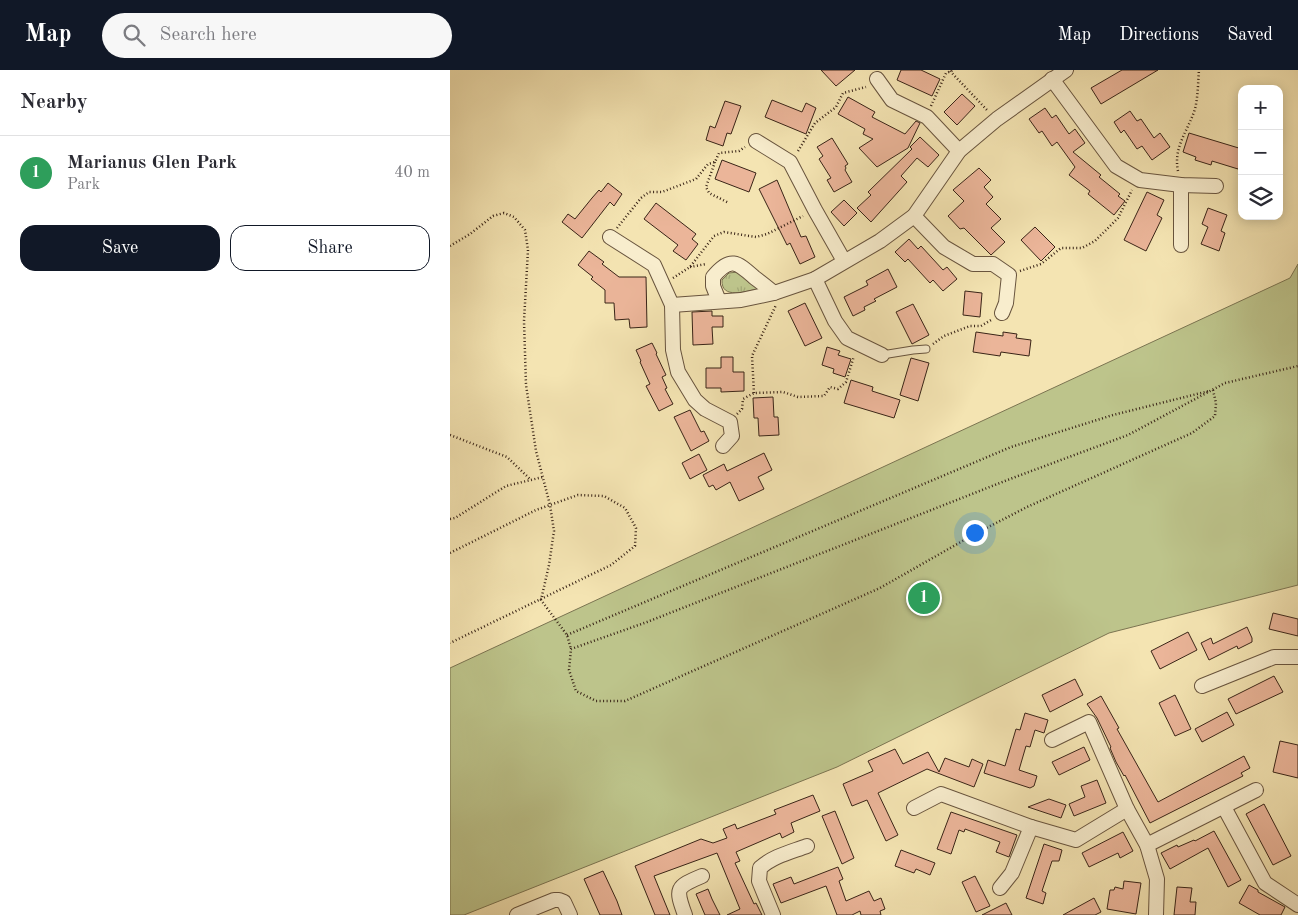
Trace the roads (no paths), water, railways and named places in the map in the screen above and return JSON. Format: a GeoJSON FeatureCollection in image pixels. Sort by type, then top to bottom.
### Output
{"type":"FeatureCollection","features":[{"type":"Feature","properties":{"kind":"street"},"geometry":{"type":"LineString","coordinates":[[672,305],[742,300],[774,293],[815,279],[880,241],[914,216],[959,151],[997,119],[1066,70]]}},
{"type":"Feature","properties":{"kind":"street"},"geometry":{"type":"LineString","coordinates":[[877,79],[892,100],[927,117],[959,151]]}},
{"type":"Feature","properties":{"kind":"street"},"geometry":{"type":"LineString","coordinates":[[1052,79],[1116,166],[1138,178],[1180,185],[1216,186]]}},
{"type":"Feature","properties":{"kind":"street"},"geometry":{"type":"LineString","coordinates":[[756,140],[790,162],[844,261]]}},
{"type":"Feature","properties":{"kind":"street"},"geometry":{"type":"LineString","coordinates":[[1180,185],[1181,245]]}},
{"type":"Feature","properties":{"kind":"street"},"geometry":{"type":"LineString","coordinates":[[914,216],[944,247],[973,264],[993,264],[1009,275],[1006,303],[1002,313]]}},
{"type":"Feature","properties":{"kind":"street"},"geometry":{"type":"LineString","coordinates":[[610,237],[654,265],[672,305],[673,350],[678,372],[695,400],[704,409],[730,422],[732,436],[723,446]]}},
{"type":"Feature","properties":{"kind":"street"},"geometry":{"type":"LineString","coordinates":[[720,302],[713,286],[713,277],[725,264],[731,263],[742,265],[774,293]]}},
{"type":"Feature","properties":{"kind":"street"},"geometry":{"type":"LineString","coordinates":[[815,279],[835,320],[847,338],[882,355]]}},
{"type":"Feature","properties":{"kind":"street"},"geometry":{"type":"LineString","coordinates":[[1202,686],[1274,657],[1298,657]]}},
{"type":"Feature","properties":{"kind":"street"},"geometry":{"type":"LineString","coordinates":[[1052,740],[1090,722],[1128,809],[1147,845],[1157,879],[1156,915]]}},
{"type":"Feature","properties":{"kind":"street"},"geometry":{"type":"LineString","coordinates":[[1147,845],[1256,790]]}},
{"type":"Feature","properties":{"kind":"street"},"geometry":{"type":"LineString","coordinates":[[914,808],[941,794],[1031,827],[1076,840],[1128,809]]}},
{"type":"Feature","properties":{"kind":"street"},"geometry":{"type":"LineString","coordinates":[[1224,807],[1265,883],[1298,905]]}},
{"type":"Feature","properties":{"kind":"street"},"geometry":{"type":"LineString","coordinates":[[1000,888],[1012,873],[1031,827]]}},
{"type":"Feature","properties":{"kind":"street"},"geometry":{"type":"LineString","coordinates":[[773,915],[759,881],[760,868],[766,862],[807,846]]}},
{"type":"Feature","properties":{"kind":"street"},"geometry":{"type":"LineString","coordinates":[[685,915],[678,897],[679,890],[683,884],[702,876]]}},
{"type":"Feature","properties":{"kind":"street"},"geometry":{"type":"LineString","coordinates":[[516,915],[554,900],[564,902],[570,915]]}},
{"type":"Feature","properties":{"kind":"lane"},"geometry":{"type":"LineString","coordinates":[[882,355],[926,350]]}},
{"type":"Feature","properties":{"kind":"place","name":"Marianus Glen Park"},"geometry":{"type":"Point","coordinates":[924,598]}}]}
